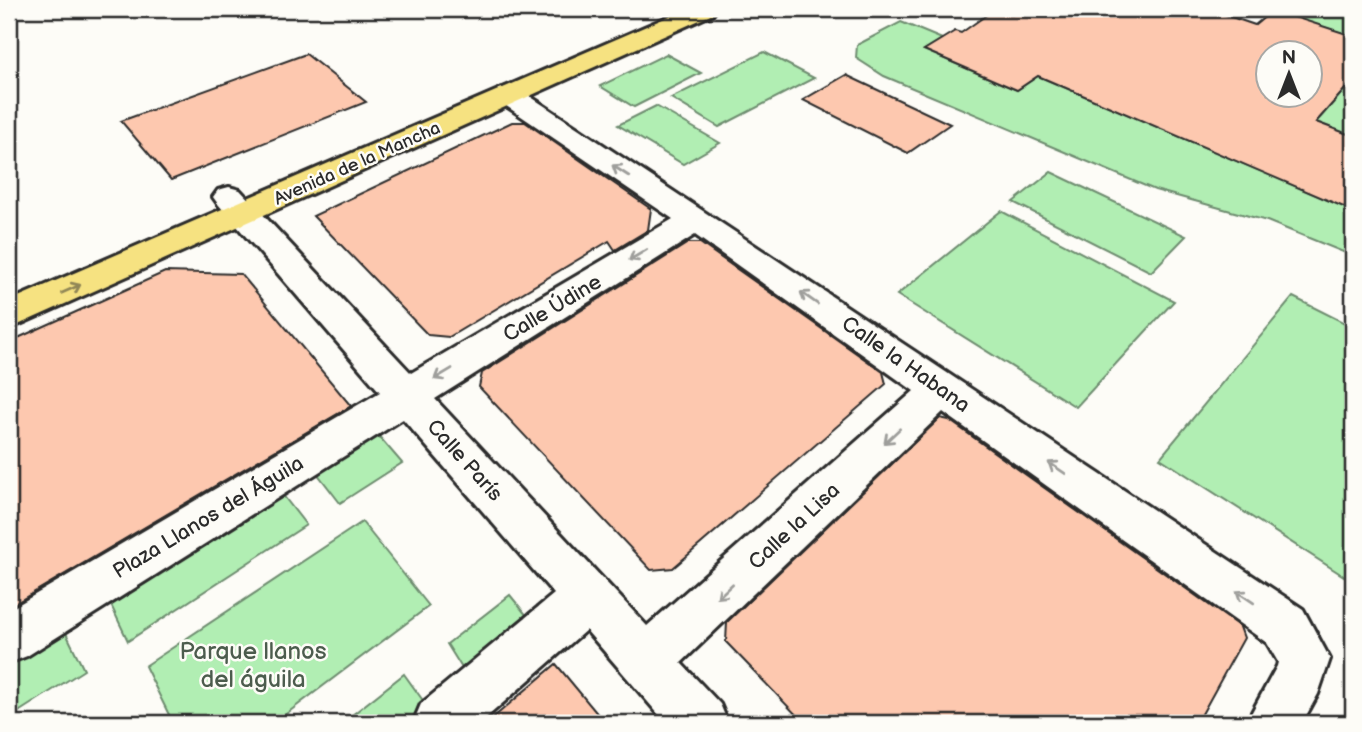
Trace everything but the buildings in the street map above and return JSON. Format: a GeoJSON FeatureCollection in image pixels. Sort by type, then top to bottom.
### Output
{"type":"FeatureCollection","features":[{"type":"Feature","properties":{"kind":"main road","name":"Avenida de la Mancha"},"geometry":{"type":"LineString","coordinates":[[9,316],[237,205],[305,164],[666,9]]}},
{"type":"Feature","properties":{"kind":"main road","name":"Avenida de la Mancha"},"geometry":{"type":"LineString","coordinates":[[9,291],[237,205],[509,95],[705,9]]}},
{"type":"Feature","properties":{"kind":"street","name":"Calle la Habana"},"geometry":{"type":"LineString","coordinates":[[509,95],[696,220],[1285,626],[1304,659],[1300,676],[1273,723]]}},
{"type":"Feature","properties":{"kind":"street","name":"Calle París"},"geometry":{"type":"LineString","coordinates":[[237,205],[701,723]]}},
{"type":"Feature","properties":{"kind":"street","name":"Calle Údine"},"geometry":{"type":"LineString","coordinates":[[408,396],[696,220]]}},
{"type":"Feature","properties":{"kind":"street","name":"Calle la Lisa"},"geometry":{"type":"LineString","coordinates":[[646,661],[942,389]]}},
{"type":"Feature","properties":{"kind":"street","name":"Plaza Llanos del Águila"},"geometry":{"type":"LineString","coordinates":[[9,638],[408,396]]}},
{"type":"Feature","properties":{"kind":"street"},"geometry":{"type":"LineString","coordinates":[[440,723],[588,597]]}},
{"type":"Feature","properties":{"kind":"green space"},"geometry":{"type":"Polygon","coordinates":[[[1269,9],[1353,9],[1353,36],[1348,35],[1269,9]]]}},
{"type":"Feature","properties":{"kind":"green space"},"geometry":{"type":"Polygon","coordinates":[[[901,22],[942,39],[924,50],[1017,90],[1038,76],[1353,211],[1353,256],[1267,221],[1155,190],[884,76],[856,58],[857,45],[901,22]]]}},
{"type":"Feature","properties":{"kind":"green space"},"geometry":{"type":"Polygon","coordinates":[[[764,52],[814,78],[719,127],[671,98],[764,52]]]}},
{"type":"Feature","properties":{"kind":"green space"},"geometry":{"type":"Polygon","coordinates":[[[666,54],[701,73],[634,107],[600,86],[666,54]]]}},
{"type":"Feature","properties":{"kind":"green space"},"geometry":{"type":"Polygon","coordinates":[[[1353,80],[1353,136],[1316,122],[1353,80]]]}},
{"type":"Feature","properties":{"kind":"green space"},"geometry":{"type":"Polygon","coordinates":[[[656,106],[720,143],[683,164],[618,125],[656,106]]]}},
{"type":"Feature","properties":{"kind":"green space"},"geometry":{"type":"Polygon","coordinates":[[[1051,172],[1186,236],[1151,272],[1013,202],[1051,172]]]}},
{"type":"Feature","properties":{"kind":"green space"},"geometry":{"type":"Polygon","coordinates":[[[1001,211],[1174,301],[1076,407],[897,295],[1001,211]]]}},
{"type":"Feature","properties":{"kind":"green space"},"geometry":{"type":"Polygon","coordinates":[[[1293,297],[1353,327],[1353,582],[1160,458],[1293,297]]]}},
{"type":"Feature","properties":{"kind":"green space"},"geometry":{"type":"Polygon","coordinates":[[[377,434],[402,463],[340,503],[317,473],[377,434]]]}},
{"type":"Feature","properties":{"kind":"green space"},"geometry":{"type":"Polygon","coordinates":[[[282,494],[306,525],[128,641],[109,601],[282,494]]]}},
{"type":"Feature","properties":{"kind":"green space","name":"Parque llanos del águila"},"geometry":{"type":"Polygon","coordinates":[[[362,522],[429,606],[274,723],[173,723],[145,666],[362,522]]]}},
{"type":"Feature","properties":{"kind":"green space"},"geometry":{"type":"Polygon","coordinates":[[[510,595],[541,633],[475,689],[447,644],[510,595]]]}},
{"type":"Feature","properties":{"kind":"green space"},"geometry":{"type":"Polygon","coordinates":[[[64,629],[84,670],[9,718],[9,664],[64,629]]]}},
{"type":"Feature","properties":{"kind":"green space"},"geometry":{"type":"Polygon","coordinates":[[[404,674],[437,720],[433,723],[342,723],[404,674]]]}}]}
